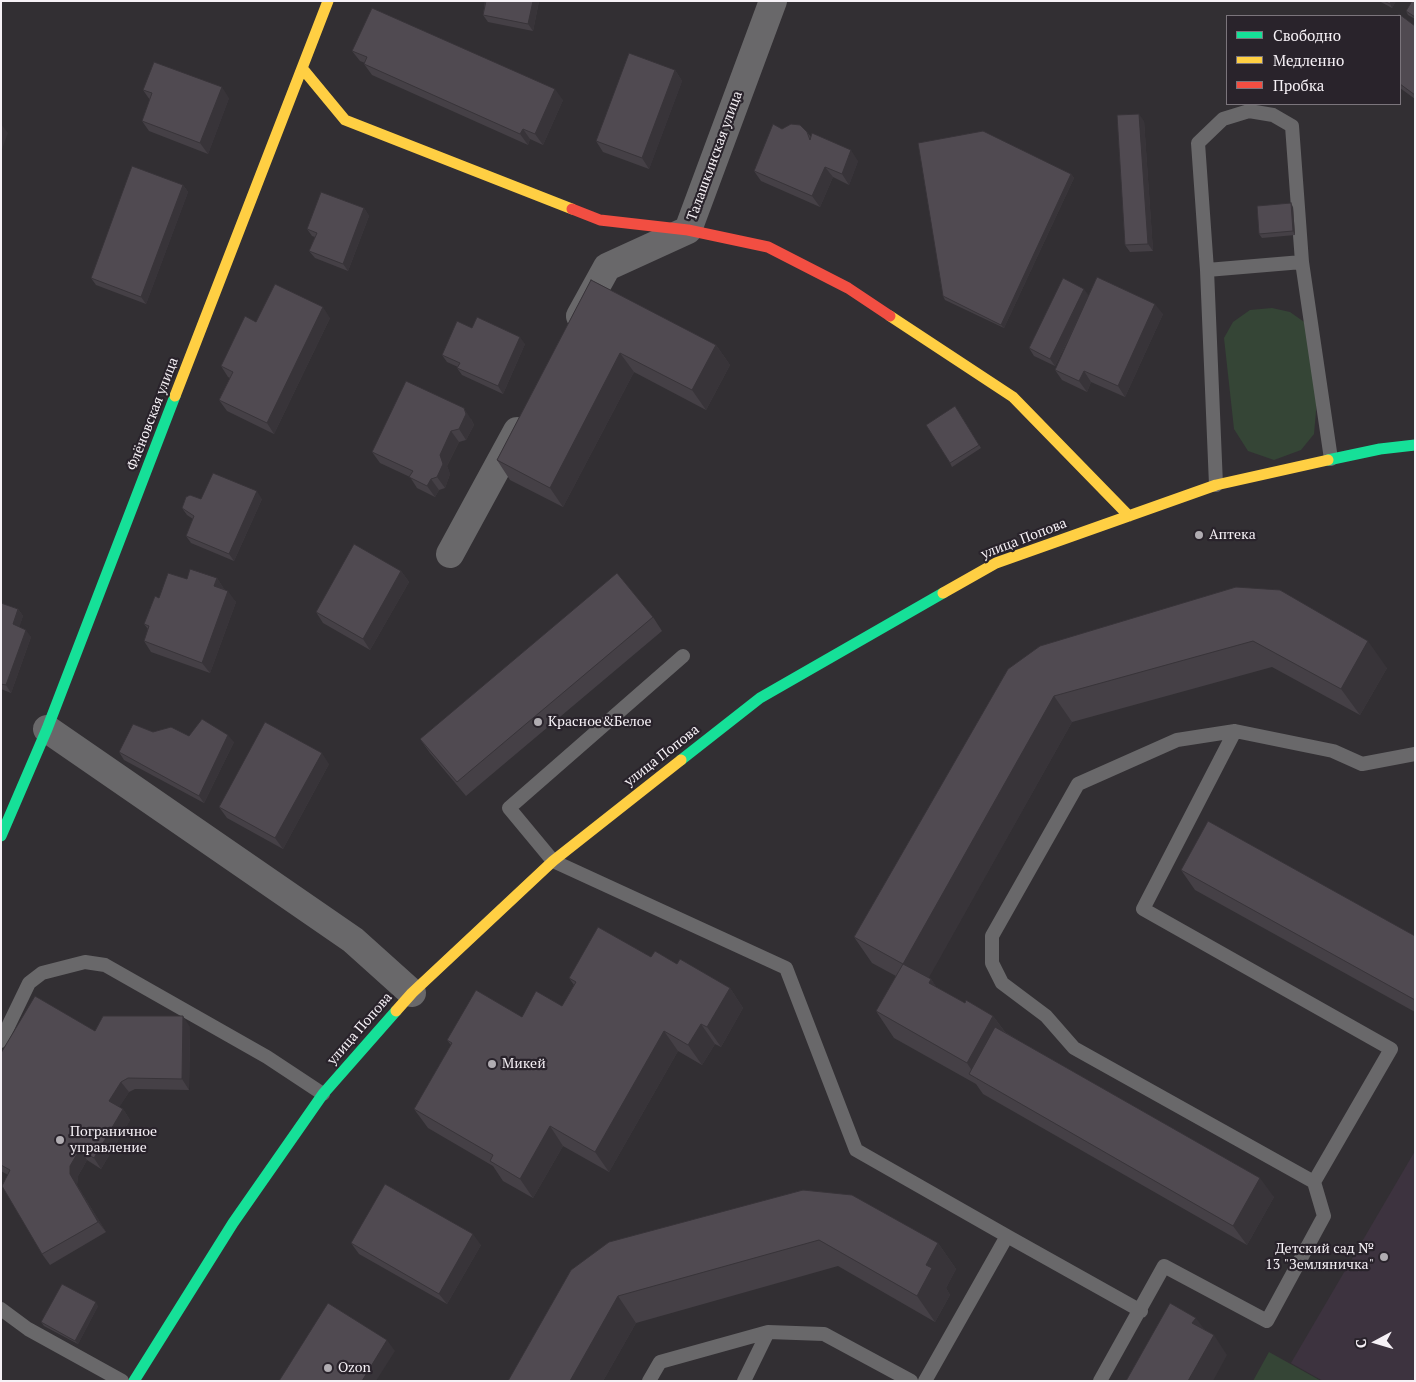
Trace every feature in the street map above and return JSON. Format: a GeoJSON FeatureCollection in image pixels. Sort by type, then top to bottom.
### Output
{"type":"FeatureCollection","features":[{"type":"Feature","properties":{"kind":"street","name":"Флёновская улица"},"geometry":{"type":"LineString","coordinates":[[1,836],[47,729],[328,1]]}},
{"type":"Feature","properties":{"kind":"street","name":"Талашкинская улица"},"geometry":{"type":"LineString","coordinates":[[569,337],[607,267],[688,230],[773,1]]}},
{"type":"Feature","properties":{"kind":"street"},"geometry":{"type":"LineString","coordinates":[[302,68],[345,120],[600,220],[688,230],[768,247],[848,288],[1012,398],[1129,516]]}},
{"type":"Feature","properties":{"kind":"street"},"geometry":{"type":"LineString","coordinates":[[450,554],[531,406]]}},
{"type":"Feature","properties":{"kind":"street","name":"улица Попова"},"geometry":{"type":"LineString","coordinates":[[134,1381],[232,1223],[323,1094],[412,993],[553,861],[760,698],[996,563],[1216,485],[1331,459],[1415,445]]}},
{"type":"Feature","properties":{"kind":"street"},"geometry":{"type":"LineString","coordinates":[[47,729],[353,940],[412,993]]}},
{"type":"Feature","properties":{"kind":"lane"},"geometry":{"type":"LineString","coordinates":[[1216,485],[1207,270],[1198,142],[1224,118],[1249,111],[1273,115],[1292,126],[1302,262],[1331,459]]}},
{"type":"Feature","properties":{"kind":"lane"},"geometry":{"type":"LineString","coordinates":[[1207,270],[1302,262]]}},
{"type":"Feature","properties":{"kind":"lane"},"geometry":{"type":"LineString","coordinates":[[683,656],[510,808],[553,861],[786,968],[856,1150],[1141,1311]]}},
{"type":"Feature","properties":{"kind":"lane"},"geometry":{"type":"LineString","coordinates":[[1235,731],[1143,909],[1391,1049],[1314,1182]]}},
{"type":"Feature","properties":{"kind":"lane"},"geometry":{"type":"LineString","coordinates":[[1100,1381],[1141,1311],[1164,1266],[1267,1320],[1324,1216],[1314,1182],[1074,1048],[1046,1016],[1002,983],[992,963],[992,936],[1078,784],[1177,740],[1235,731],[1333,751],[1362,764],[1415,754]]}},
{"type":"Feature","properties":{"kind":"lane"},"geometry":{"type":"LineString","coordinates":[[1,1041],[29,983],[42,973],[86,962],[105,965],[267,1058],[323,1094]]}},
{"type":"Feature","properties":{"kind":"lane"},"geometry":{"type":"LineString","coordinates":[[925,1381],[1007,1236]]}},
{"type":"Feature","properties":{"kind":"lane"},"geometry":{"type":"LineString","coordinates":[[1,1309],[28,1329],[122,1381]]}},
{"type":"Feature","properties":{"kind":"lane"},"geometry":{"type":"LineString","coordinates":[[744,1381],[768,1332]]}},
{"type":"Feature","properties":{"kind":"lane"},"geometry":{"type":"LineString","coordinates":[[649,1381],[660,1362],[768,1332],[824,1334],[910,1381]]}},
{"type":"Feature","properties":{"kind":"shaded area","name":"Детский сад № 13 \"Земляничка\""},"geometry":{"type":"Polygon","coordinates":[[[1415,1151],[1415,1381],[1323,1381],[1291,1363],[1415,1151]]]}},
{"type":"Feature","properties":{"kind":"green space"},"geometry":{"type":"Polygon","coordinates":[[[1272,308],[1290,312],[1307,324],[1317,400],[1314,434],[1301,450],[1274,460],[1248,451],[1234,429],[1224,338],[1233,322],[1250,310],[1272,308]]]}},
{"type":"Feature","properties":{"kind":"green space"},"geometry":{"type":"Polygon","coordinates":[[[1269,1352],[1321,1381],[1253,1381],[1269,1352]]]}},
{"type":"Feature","properties":{"kind":"building"},"geometry":{"type":"Polygon","coordinates":[[[486,1],[533,1],[528,24],[483,15],[486,1]]]}},
{"type":"Feature","properties":{"kind":"building"},"geometry":{"type":"Polygon","coordinates":[[[1412,1],[1415,1],[1415,17],[1406,11],[1412,1]]]}},
{"type":"Feature","properties":{"kind":"building"},"geometry":{"type":"Polygon","coordinates":[[[372,8],[555,89],[535,134],[523,129],[520,134],[364,64],[367,57],[352,51],[372,8]]]}},
{"type":"Feature","properties":{"kind":"building"},"geometry":{"type":"Polygon","coordinates":[[[1401,16],[1415,26],[1415,95],[1401,85],[1401,16]]]}},
{"type":"Feature","properties":{"kind":"building"},"geometry":{"type":"Polygon","coordinates":[[[629,53],[675,70],[642,158],[596,141],[629,53]]]}},
{"type":"Feature","properties":{"kind":"building"},"geometry":{"type":"Polygon","coordinates":[[[154,62],[222,87],[200,143],[142,121],[152,93],[143,90],[154,62]]]}},
{"type":"Feature","properties":{"kind":"building"},"geometry":{"type":"Polygon","coordinates":[[[1139,114],[1148,244],[1125,245],[1117,115],[1139,114]]]}},
{"type":"Feature","properties":{"kind":"building"},"geometry":{"type":"Polygon","coordinates":[[[773,124],[782,129],[791,124],[800,125],[807,132],[810,140],[812,133],[851,150],[842,174],[825,167],[812,196],[754,171],[773,124]]]}},
{"type":"Feature","properties":{"kind":"building"},"geometry":{"type":"Polygon","coordinates":[[[983,131],[1071,174],[1001,325],[943,296],[918,143],[983,131]]]}},
{"type":"Feature","properties":{"kind":"building"},"geometry":{"type":"Polygon","coordinates":[[[132,166],[183,185],[141,297],[91,278],[132,166]]]}},
{"type":"Feature","properties":{"kind":"building"},"geometry":{"type":"Polygon","coordinates":[[[321,192],[364,208],[343,264],[309,251],[317,233],[307,229],[321,192]]]}},
{"type":"Feature","properties":{"kind":"building"},"geometry":{"type":"Polygon","coordinates":[[[1291,203],[1293,231],[1259,234],[1257,206],[1291,203]]]}},
{"type":"Feature","properties":{"kind":"building"},"geometry":{"type":"Polygon","coordinates":[[[1097,277],[1155,304],[1118,386],[1084,371],[1079,381],[1055,370],[1097,277]]]}},
{"type":"Feature","properties":{"kind":"building"},"geometry":{"type":"Polygon","coordinates":[[[1063,278],[1084,289],[1050,359],[1029,348],[1063,278]]]}},
{"type":"Feature","properties":{"kind":"building"},"geometry":{"type":"Polygon","coordinates":[[[591,280],[716,345],[692,390],[620,353],[550,488],[497,460],[591,280]]]}},
{"type":"Feature","properties":{"kind":"building"},"geometry":{"type":"Polygon","coordinates":[[[275,284],[323,307],[267,423],[219,400],[233,372],[221,366],[245,316],[256,322],[275,284]]]}},
{"type":"Feature","properties":{"kind":"building"},"geometry":{"type":"Polygon","coordinates":[[[477,317],[520,337],[498,386],[457,368],[460,363],[442,355],[457,321],[472,328],[477,317]]]}},
{"type":"Feature","properties":{"kind":"building"},"geometry":{"type":"Polygon","coordinates":[[[406,381],[464,408],[466,414],[459,429],[451,431],[440,455],[443,464],[437,477],[431,479],[427,486],[409,477],[413,471],[372,452],[406,381]]]}},
{"type":"Feature","properties":{"kind":"building"},"geometry":{"type":"Polygon","coordinates":[[[955,406],[979,445],[950,463],[926,425],[955,406]]]}},
{"type":"Feature","properties":{"kind":"building"},"geometry":{"type":"Polygon","coordinates":[[[213,473],[257,491],[229,554],[186,536],[194,516],[182,508],[186,497],[190,495],[201,499],[213,473]]]}},
{"type":"Feature","properties":{"kind":"building"},"geometry":{"type":"Polygon","coordinates":[[[354,544],[401,571],[363,639],[316,612],[354,544]]]}},
{"type":"Feature","properties":{"kind":"building"},"geometry":{"type":"Polygon","coordinates":[[[190,569],[217,578],[214,586],[228,591],[202,663],[144,641],[149,626],[144,624],[155,596],[159,598],[168,573],[187,579],[190,569]]]}},
{"type":"Feature","properties":{"kind":"building"},"geometry":{"type":"Polygon","coordinates":[[[617,573],[653,617],[457,782],[420,739],[617,573]]]}},
{"type":"Feature","properties":{"kind":"building"},"geometry":{"type":"Polygon","coordinates":[[[1236,587],[1280,590],[1368,641],[1341,689],[1253,641],[1054,696],[903,964],[854,937],[1008,669],[1040,646],[1236,587]]]}},
{"type":"Feature","properties":{"kind":"building"},"geometry":{"type":"Polygon","coordinates":[[[1,603],[18,609],[13,624],[26,630],[6,685],[1,684],[1,603]]]}},
{"type":"Feature","properties":{"kind":"building"},"geometry":{"type":"Polygon","coordinates":[[[202,719],[228,735],[199,796],[119,752],[133,724],[153,732],[171,727],[189,736],[202,719]]]}},
{"type":"Feature","properties":{"kind":"building"},"geometry":{"type":"Polygon","coordinates":[[[265,722],[322,753],[275,838],[219,807],[265,722]]]}},
{"type":"Feature","properties":{"kind":"building"},"geometry":{"type":"Polygon","coordinates":[[[1208,821],[1415,936],[1415,1000],[1181,870],[1208,821]]]}},
{"type":"Feature","properties":{"kind":"building"},"geometry":{"type":"Polygon","coordinates":[[[598,927],[651,957],[655,951],[677,964],[680,959],[730,988],[707,1027],[701,1024],[688,1045],[664,1031],[595,1152],[550,1126],[520,1179],[490,1161],[493,1155],[414,1109],[452,1043],[447,1040],[476,990],[522,1017],[536,991],[562,1006],[576,982],[569,978],[598,927]]]}},
{"type":"Feature","properties":{"kind":"building"},"geometry":{"type":"Polygon","coordinates":[[[903,964],[931,979],[929,983],[965,1003],[966,1000],[993,1016],[967,1063],[876,1011],[903,964]]]}},
{"type":"Feature","properties":{"kind":"building","name":"Пограничное управление"},"geometry":{"type":"Polygon","coordinates":[[[35,996],[95,1031],[103,1016],[183,1016],[182,1079],[128,1078],[121,1082],[109,1101],[123,1109],[94,1158],[80,1149],[70,1166],[70,1174],[98,1222],[42,1254],[2,1186],[10,1170],[1,1165],[1,1053],[35,996]]]}},
{"type":"Feature","properties":{"kind":"building"},"geometry":{"type":"Polygon","coordinates":[[[995,1027],[1260,1178],[1233,1226],[969,1074],[995,1027]]]}},
{"type":"Feature","properties":{"kind":"building"},"geometry":{"type":"Polygon","coordinates":[[[385,1184],[473,1234],[439,1294],[351,1243],[385,1184]]]}},
{"type":"Feature","properties":{"kind":"building"},"geometry":{"type":"Polygon","coordinates":[[[803,1190],[852,1195],[938,1243],[926,1265],[932,1268],[917,1296],[819,1240],[618,1296],[570,1381],[508,1381],[571,1270],[609,1242],[803,1190]]]}},
{"type":"Feature","properties":{"kind":"building"},"geometry":{"type":"Polygon","coordinates":[[[62,1284],[96,1302],[75,1341],[41,1322],[62,1284]]]}},
{"type":"Feature","properties":{"kind":"building"},"geometry":{"type":"Polygon","coordinates":[[[328,1303],[387,1340],[362,1381],[279,1381],[328,1303]]]}},
{"type":"Feature","properties":{"kind":"building"},"geometry":{"type":"Polygon","coordinates":[[[1170,1303],[1196,1318],[1192,1323],[1214,1335],[1188,1381],[1126,1381],[1170,1303]]]}},
{"type":"Feature","properties":{"kind":"traffic: fast"},"geometry":{"type":"LineString","coordinates":[[1,836],[47,729],[175,396]]}},
{"type":"Feature","properties":{"kind":"traffic: fast"},"geometry":{"type":"LineString","coordinates":[[1328,460],[1380,449],[1415,445]]}},
{"type":"Feature","properties":{"kind":"traffic: fast"},"geometry":{"type":"LineString","coordinates":[[681,760],[760,698],[943,593]]}},
{"type":"Feature","properties":{"kind":"traffic: fast"},"geometry":{"type":"LineString","coordinates":[[134,1381],[233,1223],[323,1094],[396,1011]]}},
{"type":"Feature","properties":{"kind":"traffic: slow"},"geometry":{"type":"LineString","coordinates":[[175,396],[328,1]]}},
{"type":"Feature","properties":{"kind":"traffic: slow"},"geometry":{"type":"LineString","coordinates":[[302,68],[345,120],[572,209]]}},
{"type":"Feature","properties":{"kind":"traffic: slow"},"geometry":{"type":"LineString","coordinates":[[890,316],[1013,397],[1129,516]]}},
{"type":"Feature","properties":{"kind":"traffic: slow"},"geometry":{"type":"LineString","coordinates":[[943,593],[996,563],[1216,485],[1328,460]]}},
{"type":"Feature","properties":{"kind":"traffic: slow"},"geometry":{"type":"LineString","coordinates":[[396,1011],[412,993],[553,861],[681,760]]}},
{"type":"Feature","properties":{"kind":"traffic: jam"},"geometry":{"type":"LineString","coordinates":[[572,209],[600,220],[688,230],[768,247],[848,288],[890,316]]}},
{"type":"Feature","properties":{"kind":"place","name":"Аптека"},"geometry":{"type":"Point","coordinates":[1199,535]}},
{"type":"Feature","properties":{"kind":"place","name":"Красное&Белое"},"geometry":{"type":"Point","coordinates":[538,722]}},
{"type":"Feature","properties":{"kind":"place","name":"Микей"},"geometry":{"type":"Point","coordinates":[492,1064]}},
{"type":"Feature","properties":{"kind":"place","name":"Пограничное управление"},"geometry":{"type":"Point","coordinates":[60,1140]}},
{"type":"Feature","properties":{"kind":"place","name":"Детский сад № 13 \"Земляничка\""},"geometry":{"type":"Point","coordinates":[1384,1257]}},
{"type":"Feature","properties":{"kind":"place","name":"Ozon"},"geometry":{"type":"Point","coordinates":[328,1368]}}]}
